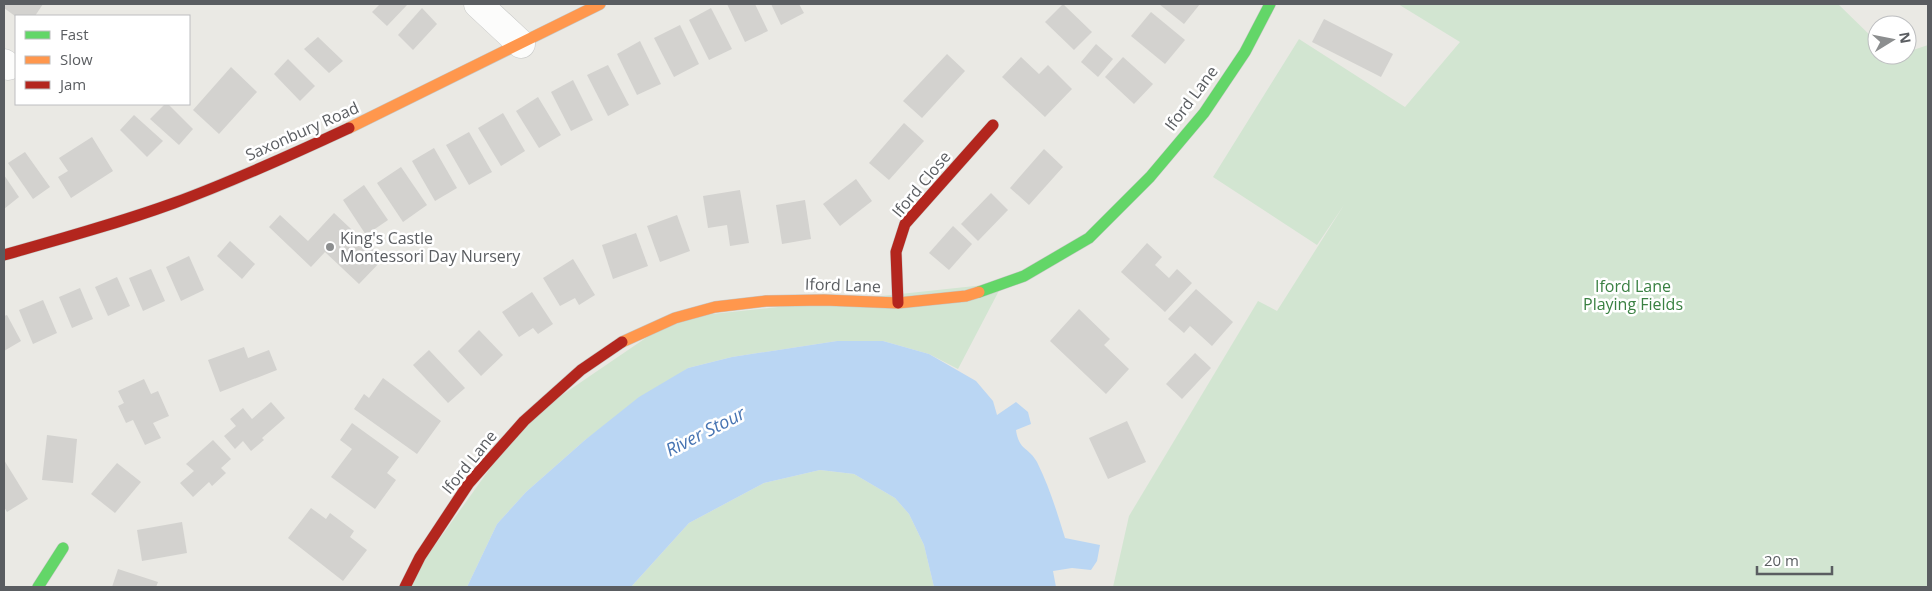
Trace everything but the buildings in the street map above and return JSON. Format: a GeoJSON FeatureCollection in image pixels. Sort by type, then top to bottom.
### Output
{"type":"FeatureCollection","features":[{"type":"Feature","properties":{"kind":"street"},"geometry":{"type":"LineString","coordinates":[[478,4],[521,44]]}},
{"type":"Feature","properties":{"kind":"street","name":"Saxonbury Road"},"geometry":{"type":"LineString","coordinates":[[4,255],[121,220],[197,194],[395,108],[600,4]]}},
{"type":"Feature","properties":{"kind":"street","name":"Iford Lane"},"geometry":{"type":"LineString","coordinates":[[406,587],[420,557],[469,483],[524,422],[581,370],[629,338],[675,318],[715,307],[766,300],[898,303],[966,296],[1024,276],[1089,238],[1150,177],[1204,113],[1245,52],[1270,4]]}},
{"type":"Feature","properties":{"kind":"street","name":"Iford Close"},"geometry":{"type":"LineString","coordinates":[[898,303],[896,252],[906,224],[993,126]]}},
{"type":"Feature","properties":{"kind":"street"},"geometry":{"type":"LineString","coordinates":[[38,587],[63,548]]}},
{"type":"Feature","properties":{"kind":"green space","name":"Iford Lane Playing Fields"},"geometry":{"type":"Polygon","coordinates":[[[1398,4],[1838,4],[1867,32],[1867,65],[1917,65],[1917,49],[1928,45],[1928,587],[1113,587],[1129,516],[1258,301],[1277,311],[1344,205],[1317,245],[1213,177],[1299,39],[1405,107],[1460,42],[1398,4]]]}},
{"type":"Feature","properties":{"kind":"green space"},"geometry":{"type":"Polygon","coordinates":[[[1003,283],[958,369],[929,354],[883,341],[837,341],[732,357],[688,368],[585,440],[526,492],[497,524],[467,587],[405,587],[524,421],[675,318],[1003,283]]]}},
{"type":"Feature","properties":{"kind":"green space"},"geometry":{"type":"Polygon","coordinates":[[[820,470],[854,474],[895,498],[909,514],[924,545],[934,587],[631,587],[689,523],[764,483],[820,470]]]}},
{"type":"Feature","properties":{"kind":"water","name":"River Stour"},"geometry":{"type":"Polygon","coordinates":[[[837,341],[883,341],[929,354],[976,381],[993,401],[997,415],[1016,402],[1028,412],[1031,424],[1016,430],[1017,437],[1019,442],[1037,462],[1065,538],[1100,545],[1097,561],[1091,570],[1072,568],[1053,571],[1056,587],[934,587],[924,545],[909,514],[895,498],[854,474],[820,470],[764,483],[689,523],[631,587],[467,587],[497,524],[526,492],[585,440],[639,397],[688,368],[732,357],[837,341]]]}},
{"type":"Feature","properties":{"kind":"traffic: fast"},"geometry":{"type":"LineString","coordinates":[[979,292],[1024,276],[1089,238],[1150,177],[1204,113],[1245,52],[1270,4]]}},
{"type":"Feature","properties":{"kind":"traffic: fast"},"geometry":{"type":"LineString","coordinates":[[38,587],[63,548]]}},
{"type":"Feature","properties":{"kind":"traffic: slow"},"geometry":{"type":"LineString","coordinates":[[349,128],[600,4]]}},
{"type":"Feature","properties":{"kind":"traffic: slow"},"geometry":{"type":"LineString","coordinates":[[622,342],[675,318],[715,307],[766,301],[824,300],[898,303],[966,296],[979,292]]}},
{"type":"Feature","properties":{"kind":"traffic: jam"},"geometry":{"type":"LineString","coordinates":[[898,303],[896,252],[905,224],[993,125]]}},
{"type":"Feature","properties":{"kind":"traffic: jam"},"geometry":{"type":"LineString","coordinates":[[4,255],[111,224],[196,195],[349,128]]}},
{"type":"Feature","properties":{"kind":"traffic: jam"},"geometry":{"type":"LineString","coordinates":[[405,587],[420,557],[469,483],[524,421],[581,370],[622,342]]}},
{"type":"Feature","properties":{"kind":"place","name":"King's Castle Montessori Day Nursery"},"geometry":{"type":"Point","coordinates":[330,247]}}]}
